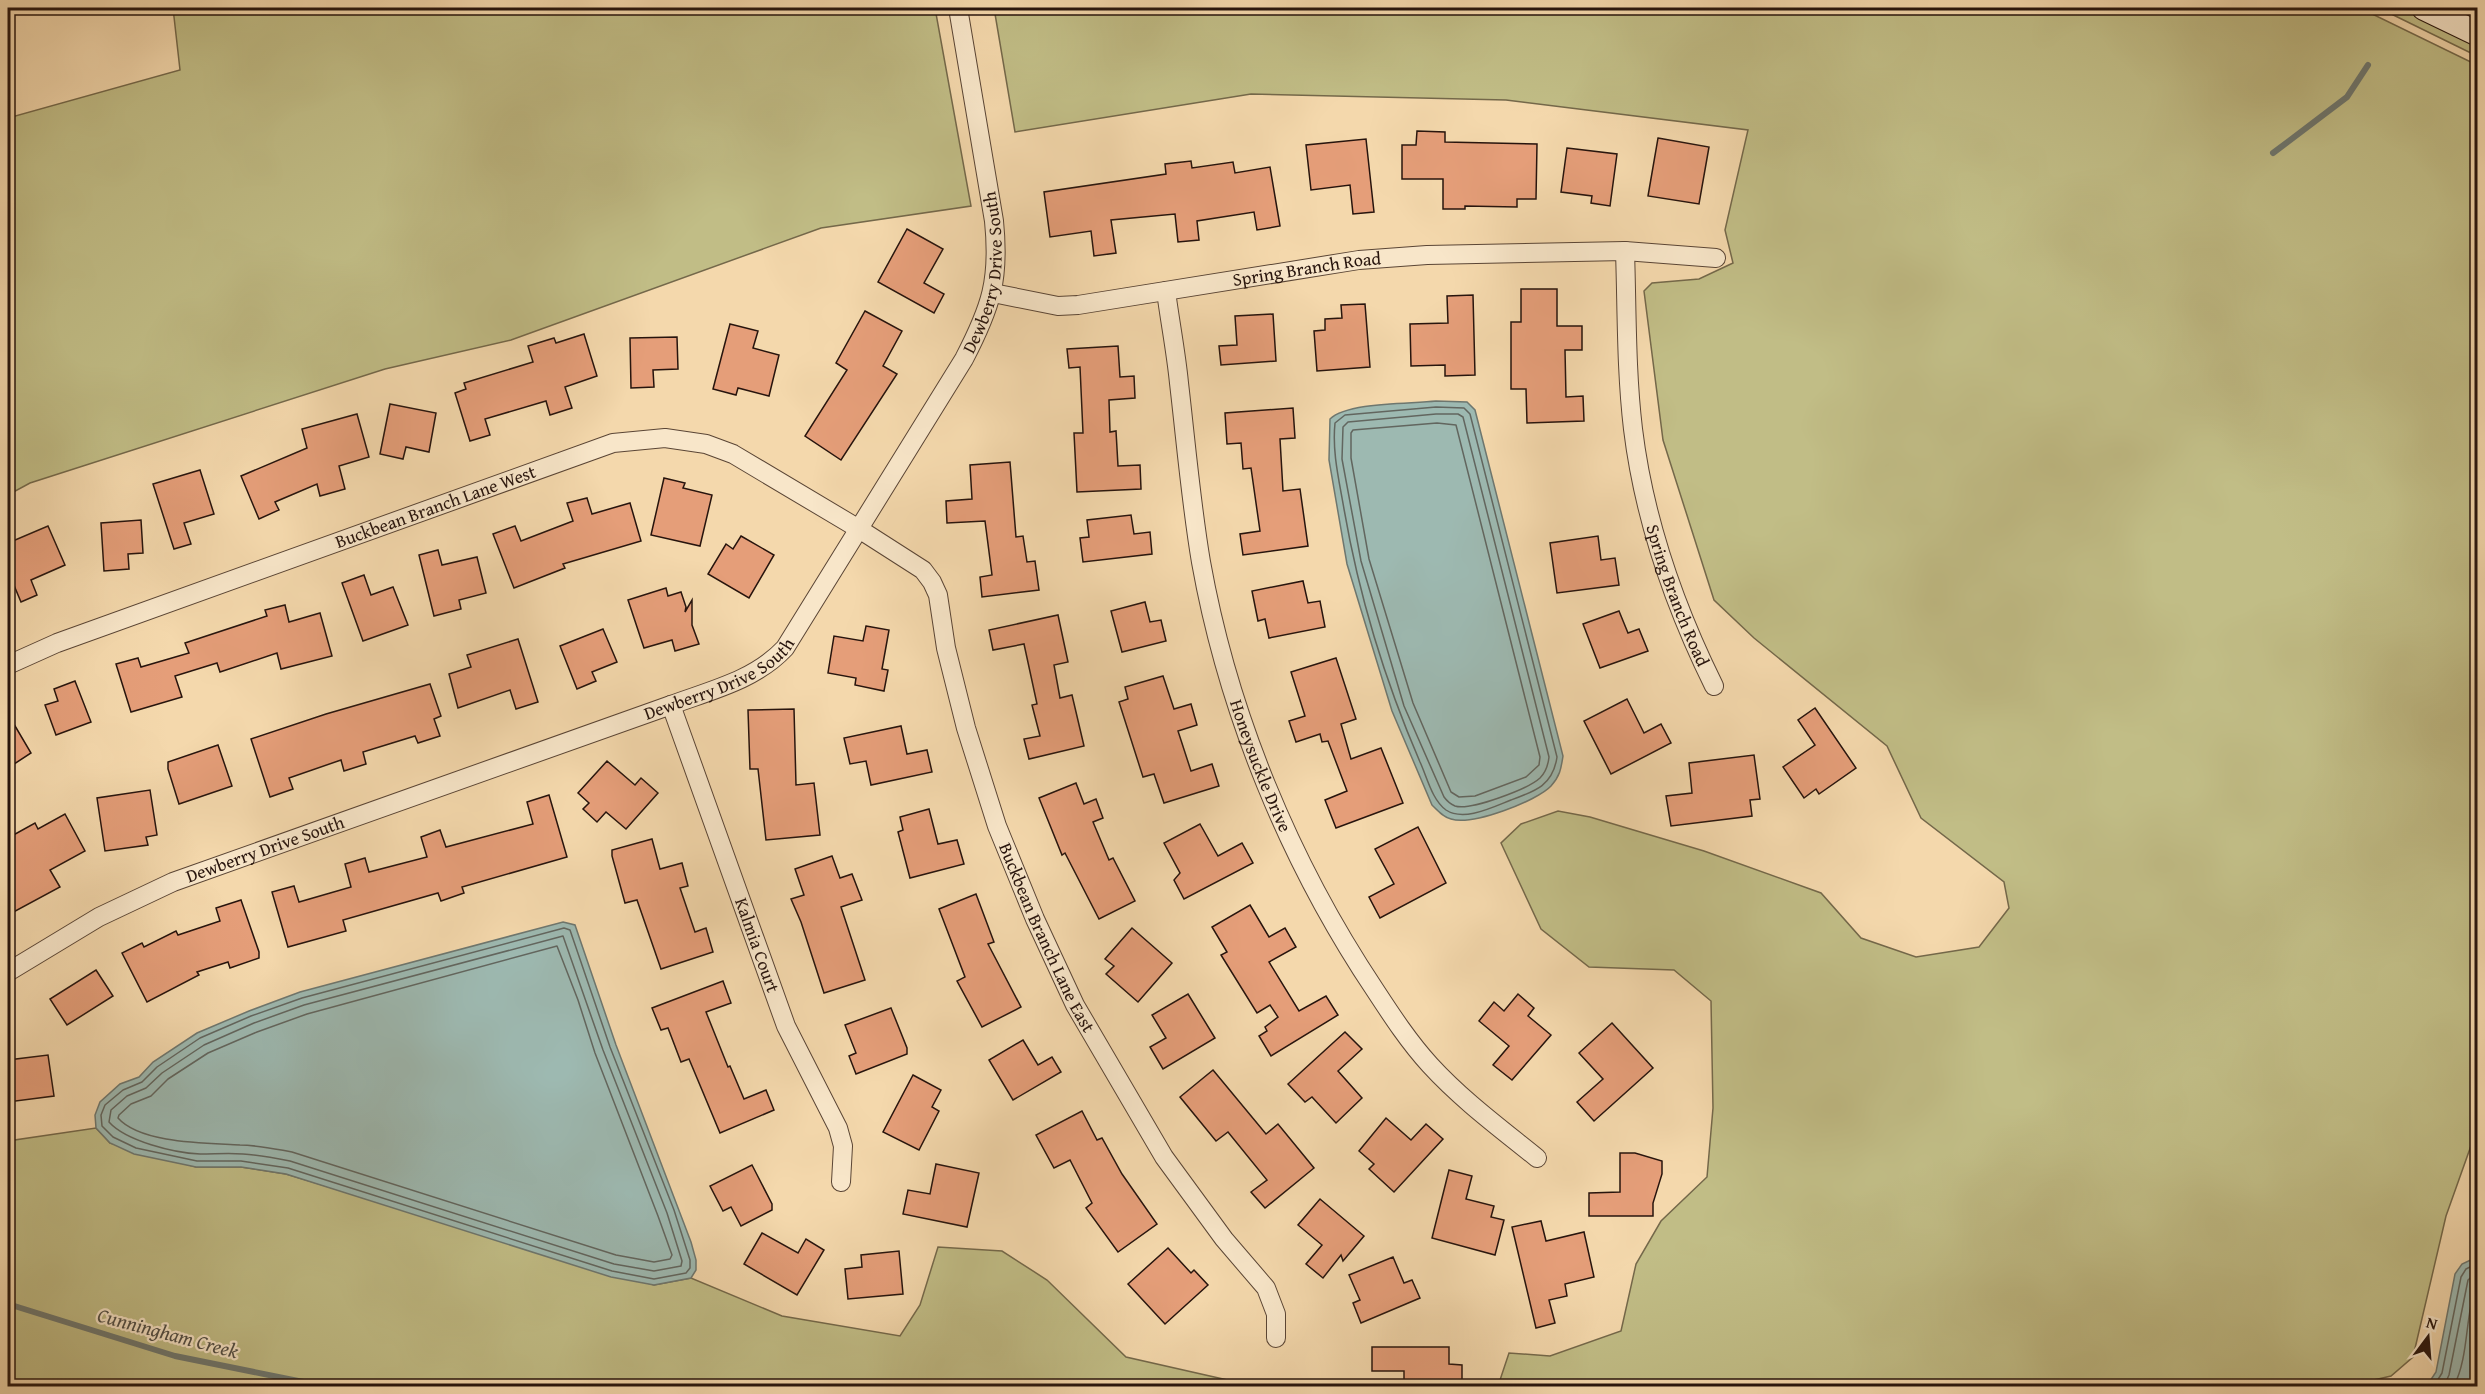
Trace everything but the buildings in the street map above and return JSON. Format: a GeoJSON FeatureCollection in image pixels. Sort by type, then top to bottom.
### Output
{"type":"FeatureCollection","features":[{"type":"Feature","properties":{"kind":"street","name":"Dewberry Drive South"},"geometry":{"type":"LineString","coordinates":[[8,972],[99,917],[173,882],[671,705],[753,674],[771,663],[785,648],[964,359],[982,324],[993,293],[997,250],[994,221],[958,8]]}},
{"type":"Feature","properties":{"kind":"street"},"geometry":{"type":"LineString","coordinates":[[2424,8],[2478,34]]}},
{"type":"Feature","properties":{"kind":"street","name":"Spring Branch Road"},"geometry":{"type":"LineString","coordinates":[[993,293],[1058,306],[1078,305],[1359,260],[1427,255],[1625,251],[1716,258]]}},
{"type":"Feature","properties":{"kind":"street","name":"Spring Branch Road"},"geometry":{"type":"LineString","coordinates":[[1625,251],[1629,378],[1633,430],[1642,481],[1653,532],[1673,594],[1714,686]]}},
{"type":"Feature","properties":{"kind":"street","name":"Honeysuckle Drive"},"geometry":{"type":"LineString","coordinates":[[1166,291],[1179,382],[1189,482],[1202,565],[1238,706],[1271,794],[1292,842],[1330,917],[1404,1033],[1430,1065],[1460,1096],[1537,1158]]}},
{"type":"Feature","properties":{"kind":"street","name":"Buckbean Branch Lane West"},"geometry":{"type":"LineString","coordinates":[[8,665],[57,643],[613,443],[665,438],[706,444],[749,462],[859,529]]}},
{"type":"Feature","properties":{"kind":"street","name":"Buckbean Branch Lane East"},"geometry":{"type":"LineString","coordinates":[[859,529],[923,570],[932,582],[938,595],[946,648],[970,739],[997,826],[1035,919],[1075,1005],[1164,1157],[1224,1239],[1266,1288],[1276,1314],[1276,1338]]}},
{"type":"Feature","properties":{"kind":"street","name":"Kalmia Court"},"geometry":{"type":"LineString","coordinates":[[671,705],[786,1026],[838,1128],[843,1146],[844,1165],[841,1182]]}},
{"type":"Feature","properties":{"kind":"shaded area"},"geometry":{"type":"Polygon","coordinates":[[[173,8],[935,8],[971,206],[821,228],[511,340],[385,369],[30,483],[8,495],[8,118],[180,70],[173,8]]]}},
{"type":"Feature","properties":{"kind":"shaded area"},"geometry":{"type":"Polygon","coordinates":[[[994,8],[2360,8],[2477,65],[2478,1126],[2446,1216],[2413,1357],[2391,1376],[2348,1386],[1498,1386],[1509,1353],[1550,1356],[1621,1331],[1636,1264],[1661,1221],[1707,1177],[1713,1108],[1711,1001],[1674,970],[1589,967],[1541,929],[1501,843],[1521,824],[1558,811],[1590,817],[1704,851],[1821,893],[1861,938],[1916,957],[1979,947],[2009,908],[2004,882],[1921,818],[1887,746],[1754,638],[1714,600],[1663,440],[1644,291],[1652,283],[1699,279],[1733,263],[1725,230],[1748,130],[1506,100],[1251,94],[1015,132],[994,8]]]}},
{"type":"Feature","properties":{"kind":"shaded area"},"geometry":{"type":"Polygon","coordinates":[[[2379,8],[2401,8],[2477,46],[2477,56],[2379,8]]]}},
{"type":"Feature","properties":{"kind":"shaded area"},"geometry":{"type":"Polygon","coordinates":[[[96,1128],[110,1143],[196,1167],[241,1167],[286,1174],[654,1285],[691,1278],[782,1316],[900,1336],[920,1305],[938,1247],[1002,1251],[1047,1280],[1126,1357],[1254,1386],[8,1386],[8,1141],[96,1128]]]}},
{"type":"Feature","properties":{"kind":"water"},"geometry":{"type":"Polygon","coordinates":[[[1436,401],[1467,402],[1475,410],[1563,756],[1558,776],[1544,792],[1504,811],[1461,820],[1446,817],[1432,805],[1392,711],[1347,564],[1329,460],[1330,419],[1339,413],[1350,409],[1380,405],[1436,401]]]}},
{"type":"Feature","properties":{"kind":"water"},"geometry":{"type":"Polygon","coordinates":[[[563,922],[575,925],[616,1045],[691,1242],[696,1270],[691,1278],[654,1285],[611,1277],[286,1174],[241,1167],[196,1167],[134,1154],[110,1143],[96,1128],[95,1115],[100,1102],[120,1084],[139,1077],[153,1062],[197,1033],[300,992],[563,922]]]}},
{"type":"Feature","properties":{"kind":"water"},"geometry":{"type":"Polygon","coordinates":[[[2477,1257],[2477,1386],[2421,1386],[2428,1384],[2436,1372],[2455,1274],[2462,1264],[2477,1257]]]}},
{"type":"Feature","properties":{"kind":"waterway"},"geometry":{"type":"LineString","coordinates":[[2273,153],[2347,97],[2368,65]]}},
{"type":"Feature","properties":{"kind":"waterway","name":"Cunningham Creek"},"geometry":{"type":"LineString","coordinates":[[8,1304],[175,1356],[323,1386]]}}]}
